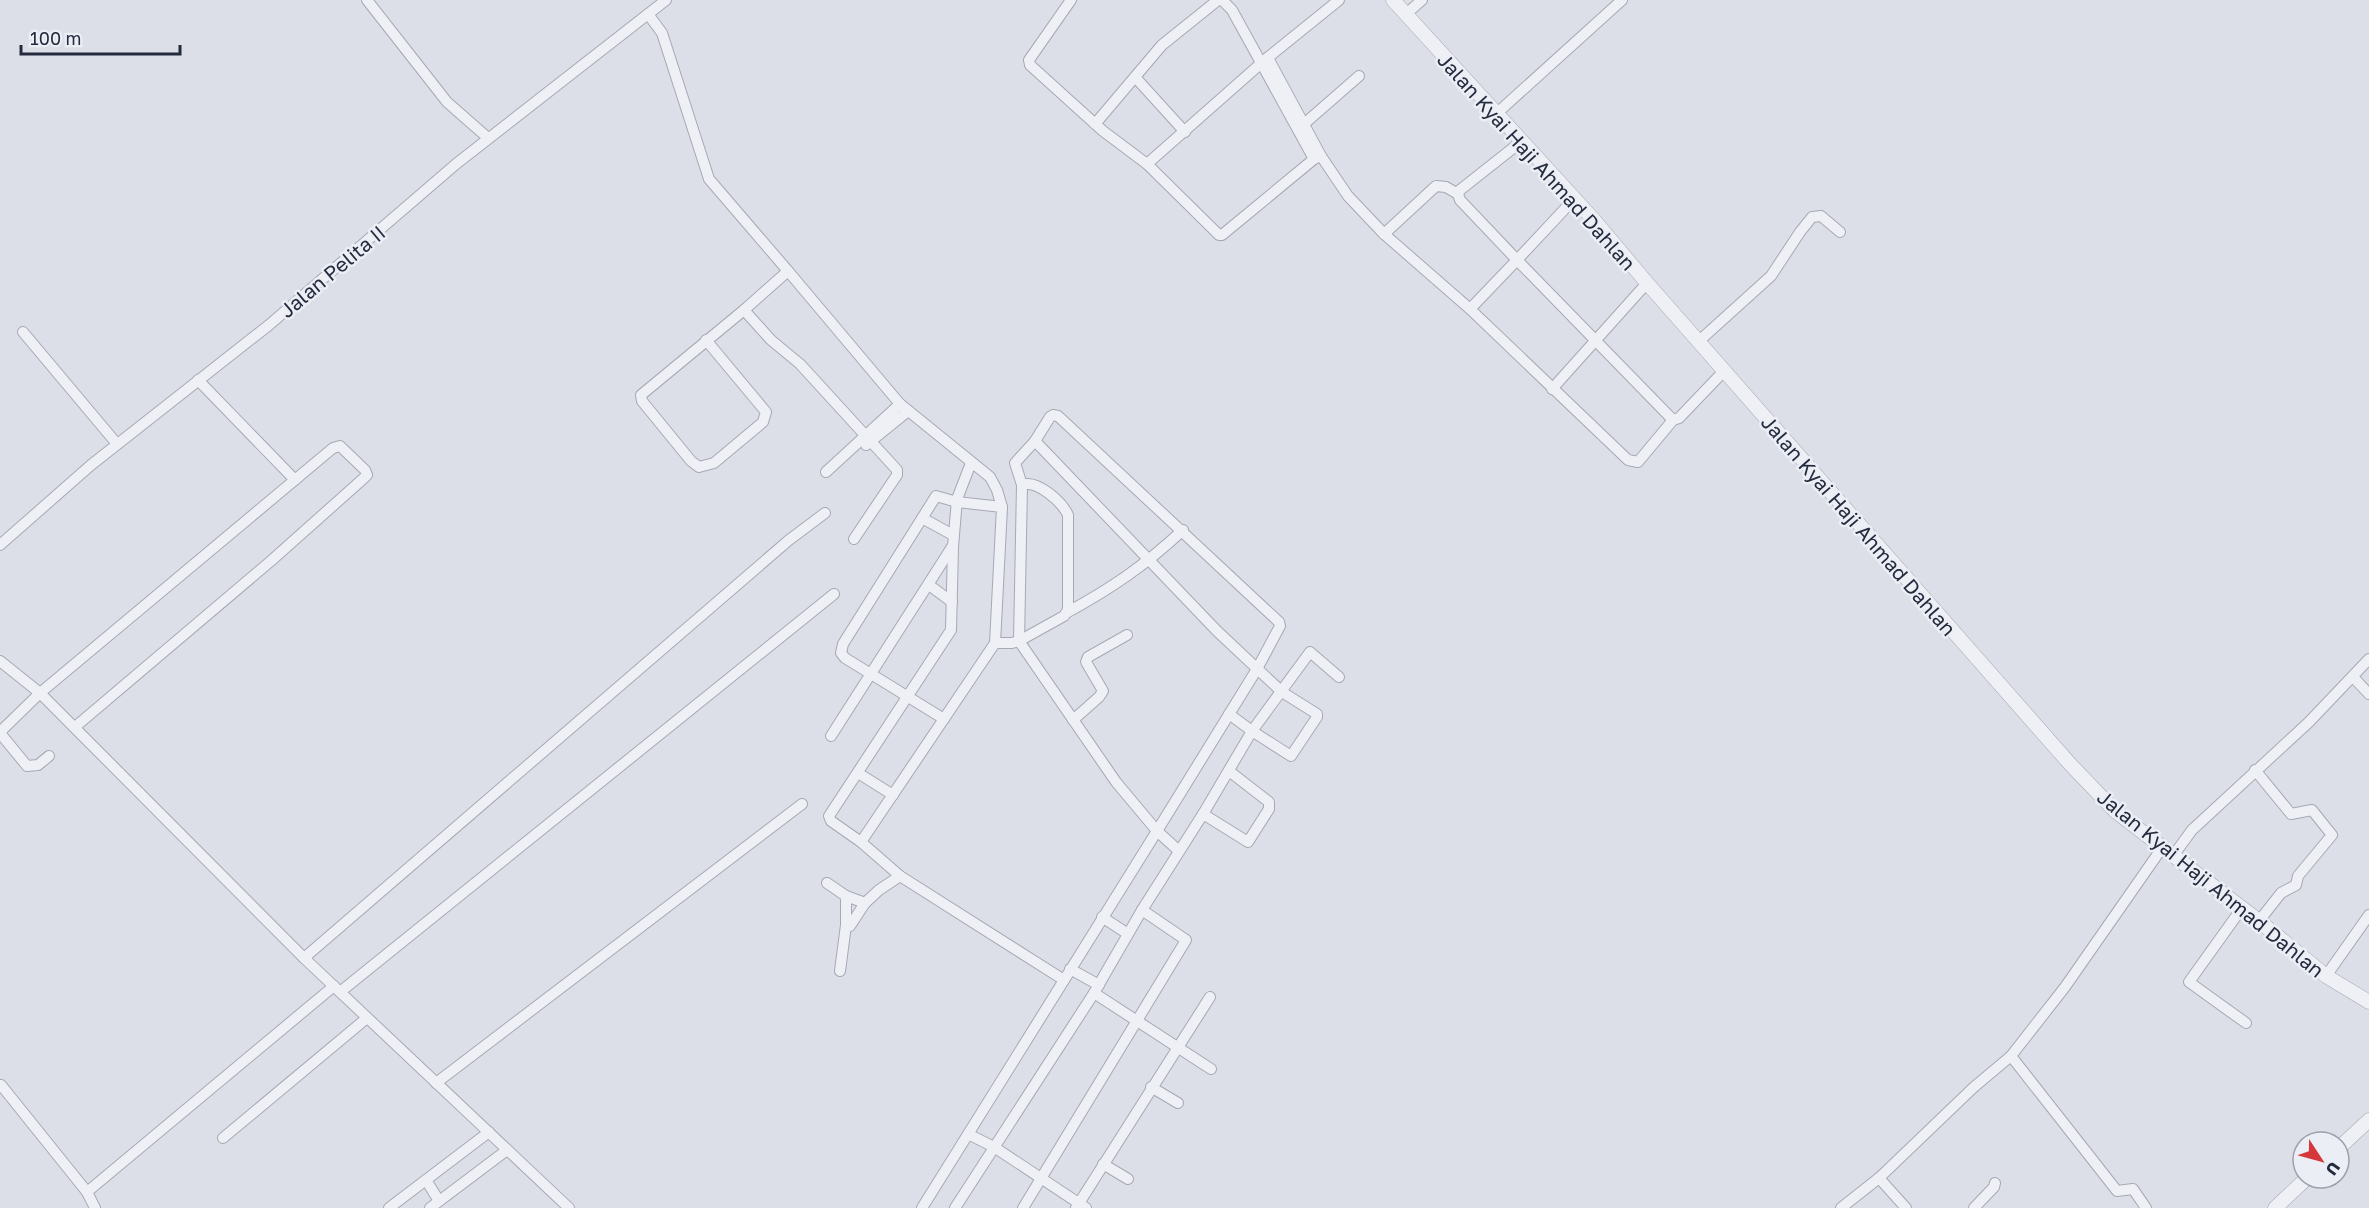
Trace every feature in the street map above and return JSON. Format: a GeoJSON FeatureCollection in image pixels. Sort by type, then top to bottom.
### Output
{"type":"FeatureCollection","features":[{"type":"Feature","properties":{"kind":"street"},"geometry":{"type":"LineString","coordinates":[[367,0],[447,102],[488,138]]}},
{"type":"Feature","properties":{"kind":"street"},"geometry":{"type":"LineString","coordinates":[[1071,0],[1029,63],[1095,124],[1147,164],[1214,231],[1222,235],[1318,158]]}},
{"type":"Feature","properties":{"kind":"street"},"geometry":{"type":"LineString","coordinates":[[1095,124],[1162,45],[1220,0],[1232,10],[1304,124],[1318,158]]}},
{"type":"Feature","properties":{"kind":"street"},"geometry":{"type":"LineString","coordinates":[[1147,164],[1264,61],[1339,0]]}},
{"type":"Feature","properties":{"kind":"street","name":"Jalan Kyai Haji Ahmad Dahlan"},"geometry":{"type":"LineString","coordinates":[[1393,0],[1496,114],[1518,144],[1643,288],[1699,341],[2070,764],[2115,811],[2259,921],[2326,976],[2369,1002]]}},
{"type":"Feature","properties":{"kind":"street"},"geometry":{"type":"LineString","coordinates":[[1407,14],[1422,0]]}},
{"type":"Feature","properties":{"kind":"street"},"geometry":{"type":"LineString","coordinates":[[1496,114],[1622,0]]}},
{"type":"Feature","properties":{"kind":"street"},"geometry":{"type":"LineString","coordinates":[[657,7],[662,33],[709,179],[904,407],[990,477],[998,490],[1002,507],[1007,643],[1073,720],[1116,782],[1157,831],[1179,851]]}},
{"type":"Feature","properties":{"kind":"street","name":"Jalan Pelita II"},"geometry":{"type":"LineString","coordinates":[[0,545],[117,444],[269,325],[488,138],[657,7]]}},
{"type":"Feature","properties":{"kind":"street"},"geometry":{"type":"LineString","coordinates":[[1264,61],[1318,158],[1348,196],[1384,234],[1470,309],[1628,460],[1638,462],[1673,420],[1679,418],[1724,371]]}},
{"type":"Feature","properties":{"kind":"street"},"geometry":{"type":"LineString","coordinates":[[1304,124],[1359,76]]}},
{"type":"Feature","properties":{"kind":"street"},"geometry":{"type":"LineString","coordinates":[[1135,77],[1185,132]]}},
{"type":"Feature","properties":{"kind":"street"},"geometry":{"type":"LineString","coordinates":[[1458,194],[1518,144]]}},
{"type":"Feature","properties":{"kind":"street"},"geometry":{"type":"LineString","coordinates":[[1384,234],[1436,186],[1446,187],[1458,194],[1467,208],[1673,420]]}},
{"type":"Feature","properties":{"kind":"street"},"geometry":{"type":"LineString","coordinates":[[1470,309],[1571,203]]}},
{"type":"Feature","properties":{"kind":"street"},"geometry":{"type":"LineString","coordinates":[[1699,341],[1772,276],[1812,217],[1821,216],[1840,232]]}},
{"type":"Feature","properties":{"kind":"street"},"geometry":{"type":"LineString","coordinates":[[706,340],[766,412],[763,422],[714,463],[699,467],[691,461],[640,398],[641,395],[706,340],[744,310],[788,271]]}},
{"type":"Feature","properties":{"kind":"street"},"geometry":{"type":"LineString","coordinates":[[1552,389],[1643,288]]}},
{"type":"Feature","properties":{"kind":"street"},"geometry":{"type":"LineString","coordinates":[[744,310],[771,340],[800,364],[898,472],[854,539]]}},
{"type":"Feature","properties":{"kind":"street"},"geometry":{"type":"LineString","coordinates":[[23,332],[117,444]]}},
{"type":"Feature","properties":{"kind":"street"},"geometry":{"type":"LineString","coordinates":[[198,380],[295,480]]}},
{"type":"Feature","properties":{"kind":"street"},"geometry":{"type":"LineString","coordinates":[[824,476],[904,407]]}},
{"type":"Feature","properties":{"kind":"street"},"geometry":{"type":"LineString","coordinates":[[922,1208],[1257,669],[1280,626],[1279,622],[1183,530],[1056,414],[1050,417],[1035,441],[1015,463],[1022,485],[1007,643]]}},
{"type":"Feature","properties":{"kind":"street"},"geometry":{"type":"LineString","coordinates":[[1035,441],[1216,631],[1282,692],[1317,714],[1294,754],[1288,756],[1229,714]]}},
{"type":"Feature","properties":{"kind":"street"},"geometry":{"type":"LineString","coordinates":[[49,756],[39,765],[27,766],[0,732],[40,693],[337,446],[340,446],[367,472],[364,478],[272,560],[75,727]]}},
{"type":"Feature","properties":{"kind":"street"},"geometry":{"type":"LineString","coordinates":[[971,462],[958,493],[953,541],[951,630],[829,816],[831,821],[861,842],[900,876],[1064,980]]}},
{"type":"Feature","properties":{"kind":"street"},"geometry":{"type":"LineString","coordinates":[[1022,485],[1030,483],[1043,489],[1068,515],[1066,613]]}},
{"type":"Feature","properties":{"kind":"street"},"geometry":{"type":"LineString","coordinates":[[944,719],[845,658],[841,653],[843,644],[936,496],[957,502],[1002,507]]}},
{"type":"Feature","properties":{"kind":"street"},"geometry":{"type":"LineString","coordinates":[[304,958],[789,540],[825,513]]}},
{"type":"Feature","properties":{"kind":"street"},"geometry":{"type":"LineString","coordinates":[[922,518],[953,541]]}},
{"type":"Feature","properties":{"kind":"street"},"geometry":{"type":"LineString","coordinates":[[861,842],[944,719],[1007,643],[1120,582],[1150,560],[1183,530]]}},
{"type":"Feature","properties":{"kind":"street"},"geometry":{"type":"LineString","coordinates":[[831,736],[929,585],[953,541]]}},
{"type":"Feature","properties":{"kind":"street"},"geometry":{"type":"LineString","coordinates":[[929,585],[952,602]]}},
{"type":"Feature","properties":{"kind":"street"},"geometry":{"type":"LineString","coordinates":[[89,1191],[337,989],[834,594]]}},
{"type":"Feature","properties":{"kind":"street"},"geometry":{"type":"LineString","coordinates":[[1073,720],[1103,691],[1086,662],[1087,659],[1127,635]]}},
{"type":"Feature","properties":{"kind":"street"},"geometry":{"type":"LineString","coordinates":[[955,1208],[1097,989],[1142,910],[1252,731],[1282,692],[1305,655],[1310,652],[1339,677]]}},
{"type":"Feature","properties":{"kind":"street"},"geometry":{"type":"LineString","coordinates":[[1840,1208],[1879,1178],[1974,1087],[2011,1056],[2167,852],[2309,722],[2369,659]]}},
{"type":"Feature","properties":{"kind":"street"},"geometry":{"type":"LineString","coordinates":[[0,661],[40,693],[304,958],[569,1208]]}},
{"type":"Feature","properties":{"kind":"street"},"geometry":{"type":"LineString","coordinates":[[2353,677],[2369,694]]}},
{"type":"Feature","properties":{"kind":"street"},"geometry":{"type":"LineString","coordinates":[[2255,770],[2291,814],[2312,810],[2332,835],[2300,873],[2296,885],[2281,893],[2259,921]]}},
{"type":"Feature","properties":{"kind":"street"},"geometry":{"type":"LineString","coordinates":[[1203,814],[1248,842],[1269,809],[1269,802],[1229,771]]}},
{"type":"Feature","properties":{"kind":"street"},"geometry":{"type":"LineString","coordinates":[[858,773],[893,795]]}},
{"type":"Feature","properties":{"kind":"street"},"geometry":{"type":"LineString","coordinates":[[436,1083],[802,804]]}},
{"type":"Feature","properties":{"kind":"street"},"geometry":{"type":"LineString","coordinates":[[846,925],[853,924],[865,903],[900,876]]}},
{"type":"Feature","properties":{"kind":"street"},"geometry":{"type":"LineString","coordinates":[[827,883],[846,896],[865,903]]}},
{"type":"Feature","properties":{"kind":"street"},"geometry":{"type":"LineString","coordinates":[[840,972],[846,925],[846,896]]}},
{"type":"Feature","properties":{"kind":"street"},"geometry":{"type":"LineString","coordinates":[[2242,908],[2189,982],[2246,1023]]}},
{"type":"Feature","properties":{"kind":"street"},"geometry":{"type":"LineString","coordinates":[[1023,1208],[1186,940],[1142,910]]}},
{"type":"Feature","properties":{"kind":"street"},"geometry":{"type":"LineString","coordinates":[[2326,976],[2369,915]]}},
{"type":"Feature","properties":{"kind":"street"},"geometry":{"type":"LineString","coordinates":[[1102,917],[1128,934]]}},
{"type":"Feature","properties":{"kind":"street"},"geometry":{"type":"LineString","coordinates":[[1070,969],[1137,1021],[1211,1069]]}},
{"type":"Feature","properties":{"kind":"street"},"geometry":{"type":"LineString","coordinates":[[968,1134],[994,1147],[1080,1206],[1103,1164],[1210,997]]}},
{"type":"Feature","properties":{"kind":"street"},"geometry":{"type":"LineString","coordinates":[[223,1138],[367,1018]]}},
{"type":"Feature","properties":{"kind":"street"},"geometry":{"type":"LineString","coordinates":[[2011,1056],[2117,1191],[2133,1189],[2146,1208]]}},
{"type":"Feature","properties":{"kind":"street"},"geometry":{"type":"LineString","coordinates":[[0,1085],[89,1191],[95,1208]]}},
{"type":"Feature","properties":{"kind":"street"},"geometry":{"type":"LineString","coordinates":[[1151,1087],[1178,1103]]}},
{"type":"Feature","properties":{"kind":"street"},"geometry":{"type":"LineString","coordinates":[[2351,1137],[2369,1120]]}},
{"type":"Feature","properties":{"kind":"street"},"geometry":{"type":"LineString","coordinates":[[389,1208],[489,1132]]}},
{"type":"Feature","properties":{"kind":"street"},"geometry":{"type":"LineString","coordinates":[[426,1180],[435,1205],[507,1150]]}},
{"type":"Feature","properties":{"kind":"street"},"geometry":{"type":"LineString","coordinates":[[1103,1164],[1128,1179]]}},
{"type":"Feature","properties":{"kind":"street"},"geometry":{"type":"LineString","coordinates":[[1879,1178],[1906,1208]]}},
{"type":"Feature","properties":{"kind":"street"},"geometry":{"type":"LineString","coordinates":[[1974,1208],[1995,1183]]}},
{"type":"Feature","properties":{"kind":"street"},"geometry":{"type":"LineString","coordinates":[[2275,1208],[2294,1190]]}}]}
